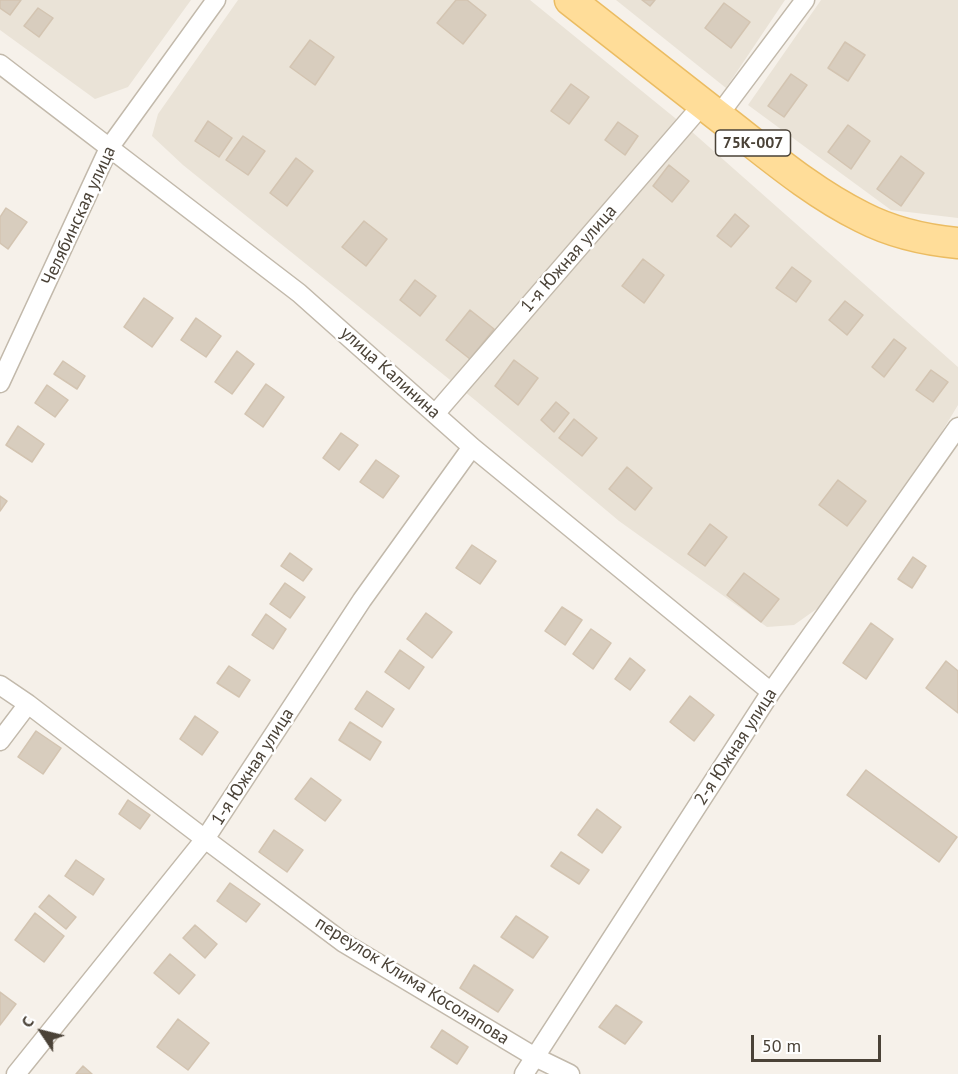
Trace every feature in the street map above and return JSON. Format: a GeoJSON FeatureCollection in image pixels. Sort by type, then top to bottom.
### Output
{"type":"FeatureCollection","features":[{"type":"Feature","properties":{"kind":"main road","name":"75К-007"},"geometry":{"type":"LineString","coordinates":[[570,0],[828,199],[863,218],[904,233],[931,240],[958,243]]}},
{"type":"Feature","properties":{"kind":"street","name":"Челябинская улица"},"geometry":{"type":"LineString","coordinates":[[0,382],[109,148],[216,0]]}},
{"type":"Feature","properties":{"kind":"street","name":"1-я Южная улица"},"geometry":{"type":"LineString","coordinates":[[435,414],[711,110],[805,0]]}},
{"type":"Feature","properties":{"kind":"street","name":"улица Калинина"},"geometry":{"type":"LineString","coordinates":[[0,64],[299,293],[472,447],[771,693]]}},
{"type":"Feature","properties":{"kind":"street","name":"2-я Южная улица"},"geometry":{"type":"LineString","coordinates":[[524,1074],[771,693],[958,427]]}},
{"type":"Feature","properties":{"kind":"street","name":"1-я Южная улица"},"geometry":{"type":"LineString","coordinates":[[16,1074],[205,839],[362,600],[472,447]]}},
{"type":"Feature","properties":{"kind":"street","name":"переулок Клима Косолапова"},"geometry":{"type":"LineString","coordinates":[[0,685],[344,943],[535,1057],[570,1074]]}},
{"type":"Feature","properties":{"kind":"street"},"geometry":{"type":"LineString","coordinates":[[0,741],[28,704]]}},
{"type":"Feature","properties":{"kind":"shaded area"},"geometry":{"type":"Polygon","coordinates":[[[0,0],[191,0],[128,87],[95,99],[0,30],[0,0]]]}},
{"type":"Feature","properties":{"kind":"shaded area"},"geometry":{"type":"Polygon","coordinates":[[[238,0],[530,0],[691,131],[958,367],[958,405],[905,493],[818,608],[794,625],[767,627],[619,521],[475,400],[183,165],[152,136],[158,114],[238,0]]]}},
{"type":"Feature","properties":{"kind":"shaded area"},"geometry":{"type":"Polygon","coordinates":[[[616,0],[785,0],[726,88],[616,0]]]}},
{"type":"Feature","properties":{"kind":"shaded area"},"geometry":{"type":"Polygon","coordinates":[[[821,0],[958,0],[958,218],[891,210],[748,105],[821,0]]]}},
{"type":"Feature","properties":{"kind":"building"},"geometry":{"type":"Polygon","coordinates":[[[0,0],[21,0],[10,15],[0,8],[0,0]]]}},
{"type":"Feature","properties":{"kind":"building"},"geometry":{"type":"Polygon","coordinates":[[[456,0],[467,0],[486,15],[463,44],[437,23],[456,0]]]}},
{"type":"Feature","properties":{"kind":"building"},"geometry":{"type":"Polygon","coordinates":[[[642,0],[655,0],[650,6],[642,0]]]}},
{"type":"Feature","properties":{"kind":"building"},"geometry":{"type":"Polygon","coordinates":[[[724,3],[750,22],[731,48],[705,28],[724,3]]]}},
{"type":"Feature","properties":{"kind":"building"},"geometry":{"type":"Polygon","coordinates":[[[38,8],[53,18],[39,37],[24,26],[38,8]]]}},
{"type":"Feature","properties":{"kind":"building"},"geometry":{"type":"Polygon","coordinates":[[[310,40],[334,57],[315,85],[290,67],[310,40]]]}},
{"type":"Feature","properties":{"kind":"building"},"geometry":{"type":"Polygon","coordinates":[[[845,42],[865,55],[848,81],[828,68],[845,42]]]}},
{"type":"Feature","properties":{"kind":"building"},"geometry":{"type":"Polygon","coordinates":[[[791,74],[807,85],[784,117],[768,106],[791,74]]]}},
{"type":"Feature","properties":{"kind":"building"},"geometry":{"type":"Polygon","coordinates":[[[571,84],[589,97],[569,124],[551,111],[571,84]]]}},
{"type":"Feature","properties":{"kind":"building"},"geometry":{"type":"Polygon","coordinates":[[[208,121],[232,138],[219,157],[195,141],[208,121]]]}},
{"type":"Feature","properties":{"kind":"building"},"geometry":{"type":"Polygon","coordinates":[[[618,122],[638,136],[625,155],[605,140],[618,122]]]}},
{"type":"Feature","properties":{"kind":"building"},"geometry":{"type":"Polygon","coordinates":[[[848,125],[870,141],[851,169],[828,152],[848,125]]]}},
{"type":"Feature","properties":{"kind":"building"},"geometry":{"type":"Polygon","coordinates":[[[243,136],[265,151],[248,175],[226,160],[243,136]]]}},
{"type":"Feature","properties":{"kind":"building"},"geometry":{"type":"Polygon","coordinates":[[[901,156],[924,173],[901,206],[877,189],[901,156]]]}},
{"type":"Feature","properties":{"kind":"building"},"geometry":{"type":"Polygon","coordinates":[[[296,158],[313,171],[287,206],[270,193],[296,158]]]}},
{"type":"Feature","properties":{"kind":"building"},"geometry":{"type":"Polygon","coordinates":[[[669,165],[689,181],[672,202],[653,186],[669,165]]]}},
{"type":"Feature","properties":{"kind":"building"},"geometry":{"type":"Polygon","coordinates":[[[6,208],[27,222],[8,249],[0,243],[0,217],[6,208]]]}},
{"type":"Feature","properties":{"kind":"building"},"geometry":{"type":"Polygon","coordinates":[[[735,214],[749,226],[731,247],[717,236],[735,214]]]}},
{"type":"Feature","properties":{"kind":"building"},"geometry":{"type":"Polygon","coordinates":[[[364,221],[387,239],[366,266],[342,247],[364,221]]]}},
{"type":"Feature","properties":{"kind":"building"},"geometry":{"type":"Polygon","coordinates":[[[643,259],[664,275],[644,303],[622,286],[643,259]]]}},
{"type":"Feature","properties":{"kind":"building"},"geometry":{"type":"Polygon","coordinates":[[[792,267],[811,281],[796,302],[776,288],[792,267]]]}},
{"type":"Feature","properties":{"kind":"building"},"geometry":{"type":"Polygon","coordinates":[[[415,280],[436,296],[420,316],[400,300],[415,280]]]}},
{"type":"Feature","properties":{"kind":"building"},"geometry":{"type":"Polygon","coordinates":[[[144,298],[173,318],[152,347],[124,327],[144,298]]]}},
{"type":"Feature","properties":{"kind":"building"},"geometry":{"type":"Polygon","coordinates":[[[845,301],[863,315],[847,335],[829,320],[845,301]]]}},
{"type":"Feature","properties":{"kind":"building"},"geometry":{"type":"Polygon","coordinates":[[[470,310],[494,329],[470,359],[446,340],[470,310]]]}},
{"type":"Feature","properties":{"kind":"building"},"geometry":{"type":"Polygon","coordinates":[[[196,318],[221,336],[206,357],[181,340],[196,318]]]}},
{"type":"Feature","properties":{"kind":"building"},"geometry":{"type":"Polygon","coordinates":[[[894,339],[906,348],[884,377],[872,367],[894,339]]]}},
{"type":"Feature","properties":{"kind":"building"},"geometry":{"type":"Polygon","coordinates":[[[237,351],[254,364],[232,394],[215,382],[237,351]]]}},
{"type":"Feature","properties":{"kind":"building"},"geometry":{"type":"Polygon","coordinates":[[[514,360],[538,378],[518,405],[495,386],[514,360]]]}},
{"type":"Feature","properties":{"kind":"building"},"geometry":{"type":"Polygon","coordinates":[[[63,361],[85,376],[77,389],[54,374],[63,361]]]}},
{"type":"Feature","properties":{"kind":"building"},"geometry":{"type":"Polygon","coordinates":[[[931,370],[948,382],[933,402],[916,390],[931,370]]]}},
{"type":"Feature","properties":{"kind":"building"},"geometry":{"type":"Polygon","coordinates":[[[266,384],[284,397],[263,427],[245,414],[266,384]]]}},
{"type":"Feature","properties":{"kind":"building"},"geometry":{"type":"Polygon","coordinates":[[[47,385],[68,400],[55,417],[35,403],[47,385]]]}},
{"type":"Feature","properties":{"kind":"building"},"geometry":{"type":"Polygon","coordinates":[[[556,402],[569,413],[554,432],[541,420],[556,402]]]}},
{"type":"Feature","properties":{"kind":"building"},"geometry":{"type":"Polygon","coordinates":[[[574,419],[597,438],[582,456],[559,438],[574,419]]]}},
{"type":"Feature","properties":{"kind":"building"},"geometry":{"type":"Polygon","coordinates":[[[18,426],[44,444],[32,462],[6,445],[18,426]]]}},
{"type":"Feature","properties":{"kind":"building"},"geometry":{"type":"Polygon","coordinates":[[[341,433],[358,445],[339,470],[323,458],[341,433]]]}},
{"type":"Feature","properties":{"kind":"building"},"geometry":{"type":"Polygon","coordinates":[[[376,460],[399,476],[383,498],[360,482],[376,460]]]}},
{"type":"Feature","properties":{"kind":"building"},"geometry":{"type":"Polygon","coordinates":[[[627,467],[652,488],[635,510],[609,489],[627,467]]]}},
{"type":"Feature","properties":{"kind":"building"},"geometry":{"type":"Polygon","coordinates":[[[838,480],[866,501],[847,526],[819,505],[838,480]]]}},
{"type":"Feature","properties":{"kind":"building"},"geometry":{"type":"Polygon","coordinates":[[[0,496],[7,501],[0,511],[0,496]]]}},
{"type":"Feature","properties":{"kind":"building"},"geometry":{"type":"Polygon","coordinates":[[[710,524],[727,537],[705,566],[688,554],[710,524]]]}},
{"type":"Feature","properties":{"kind":"building"},"geometry":{"type":"Polygon","coordinates":[[[472,545],[496,561],[480,584],[456,568],[472,545]]]}},
{"type":"Feature","properties":{"kind":"building"},"geometry":{"type":"Polygon","coordinates":[[[290,553],[312,569],[303,581],[281,566],[290,553]]]}},
{"type":"Feature","properties":{"kind":"building"},"geometry":{"type":"Polygon","coordinates":[[[913,557],[926,566],[912,588],[898,579],[913,557]]]}},
{"type":"Feature","properties":{"kind":"building"},"geometry":{"type":"Polygon","coordinates":[[[744,573],[779,599],[761,622],[727,595],[744,573]]]}},
{"type":"Feature","properties":{"kind":"building"},"geometry":{"type":"Polygon","coordinates":[[[285,583],[305,597],[290,618],[270,604],[285,583]]]}},
{"type":"Feature","properties":{"kind":"building"},"geometry":{"type":"Polygon","coordinates":[[[562,607],[582,620],[565,645],[545,631],[562,607]]]}},
{"type":"Feature","properties":{"kind":"building"},"geometry":{"type":"Polygon","coordinates":[[[426,613],[452,632],[432,658],[407,639],[426,613]]]}},
{"type":"Feature","properties":{"kind":"building"},"geometry":{"type":"Polygon","coordinates":[[[266,614],[286,629],[273,649],[252,635],[266,614]]]}},
{"type":"Feature","properties":{"kind":"building"},"geometry":{"type":"Polygon","coordinates":[[[871,623],[893,639],[866,679],[843,663],[871,623]]]}},
{"type":"Feature","properties":{"kind":"building"},"geometry":{"type":"Polygon","coordinates":[[[591,629],[611,643],[593,669],[573,654],[591,629]]]}},
{"type":"Feature","properties":{"kind":"building"},"geometry":{"type":"Polygon","coordinates":[[[400,650],[424,667],[409,689],[385,672],[400,650]]]}},
{"type":"Feature","properties":{"kind":"building"},"geometry":{"type":"Polygon","coordinates":[[[630,658],[645,670],[630,690],[615,679],[630,658]]]}},
{"type":"Feature","properties":{"kind":"building"},"geometry":{"type":"Polygon","coordinates":[[[946,661],[958,671],[958,713],[926,688],[946,661]]]}},
{"type":"Feature","properties":{"kind":"building"},"geometry":{"type":"Polygon","coordinates":[[[229,666],[250,680],[239,697],[217,683],[229,666]]]}},
{"type":"Feature","properties":{"kind":"building"},"geometry":{"type":"Polygon","coordinates":[[[367,691],[394,709],[382,727],[355,709],[367,691]]]}},
{"type":"Feature","properties":{"kind":"building"},"geometry":{"type":"Polygon","coordinates":[[[690,696],[714,715],[694,741],[670,722],[690,696]]]}},
{"type":"Feature","properties":{"kind":"building"},"geometry":{"type":"Polygon","coordinates":[[[195,716],[218,732],[202,755],[180,739],[195,716]]]}},
{"type":"Feature","properties":{"kind":"building"},"geometry":{"type":"Polygon","coordinates":[[[350,722],[381,742],[370,760],[339,740],[350,722]]]}},
{"type":"Feature","properties":{"kind":"building"},"geometry":{"type":"Polygon","coordinates":[[[36,731],[61,748],[43,774],[18,757],[36,731]]]}},
{"type":"Feature","properties":{"kind":"building"},"geometry":{"type":"Polygon","coordinates":[[[866,770],[957,837],[939,862],[847,795],[866,770]]]}},
{"type":"Feature","properties":{"kind":"building"},"geometry":{"type":"Polygon","coordinates":[[[311,778],[341,800],[325,821],[295,799],[311,778]]]}},
{"type":"Feature","properties":{"kind":"building"},"geometry":{"type":"Polygon","coordinates":[[[128,800],[150,815],[140,829],[119,814],[128,800]]]}},
{"type":"Feature","properties":{"kind":"building"},"geometry":{"type":"Polygon","coordinates":[[[597,809],[621,827],[602,853],[578,835],[597,809]]]}},
{"type":"Feature","properties":{"kind":"building"},"geometry":{"type":"Polygon","coordinates":[[[274,830],[303,850],[287,872],[259,852],[274,830]]]}},
{"type":"Feature","properties":{"kind":"building"},"geometry":{"type":"Polygon","coordinates":[[[561,852],[589,870],[579,884],[551,866],[561,852]]]}},
{"type":"Feature","properties":{"kind":"building"},"geometry":{"type":"Polygon","coordinates":[[[76,860],[104,879],[93,895],[65,876],[76,860]]]}},
{"type":"Feature","properties":{"kind":"building"},"geometry":{"type":"Polygon","coordinates":[[[230,883],[260,904],[246,922],[217,901],[230,883]]]}},
{"type":"Feature","properties":{"kind":"building"},"geometry":{"type":"Polygon","coordinates":[[[49,895],[76,917],[66,929],[39,907],[49,895]]]}},
{"type":"Feature","properties":{"kind":"building"},"geometry":{"type":"Polygon","coordinates":[[[35,913],[64,936],[44,962],[15,940],[35,913]]]}},
{"type":"Feature","properties":{"kind":"building"},"geometry":{"type":"Polygon","coordinates":[[[516,916],[548,937],[533,958],[501,937],[516,916]]]}},
{"type":"Feature","properties":{"kind":"building"},"geometry":{"type":"Polygon","coordinates":[[[195,925],[217,944],[205,958],[183,938],[195,925]]]}},
{"type":"Feature","properties":{"kind":"building"},"geometry":{"type":"Polygon","coordinates":[[[170,954],[195,975],[179,994],[154,973],[170,954]]]}},
{"type":"Feature","properties":{"kind":"building"},"geometry":{"type":"Polygon","coordinates":[[[474,965],[513,990],[498,1012],[460,988],[474,965]]]}},
{"type":"Feature","properties":{"kind":"building"},"geometry":{"type":"Polygon","coordinates":[[[0,992],[16,1004],[0,1025],[0,992]]]}},
{"type":"Feature","properties":{"kind":"building"},"geometry":{"type":"Polygon","coordinates":[[[616,1005],[642,1022],[625,1044],[599,1027],[616,1005]]]}},
{"type":"Feature","properties":{"kind":"building"},"geometry":{"type":"Polygon","coordinates":[[[178,1019],[209,1043],[188,1070],[157,1047],[178,1019]]]}},
{"type":"Feature","properties":{"kind":"building"},"geometry":{"type":"Polygon","coordinates":[[[442,1030],[468,1047],[457,1064],[431,1047],[442,1030]]]}},
{"type":"Feature","properties":{"kind":"building"},"geometry":{"type":"Polygon","coordinates":[[[83,1066],[92,1074],[76,1074],[83,1066]]]}}]}
